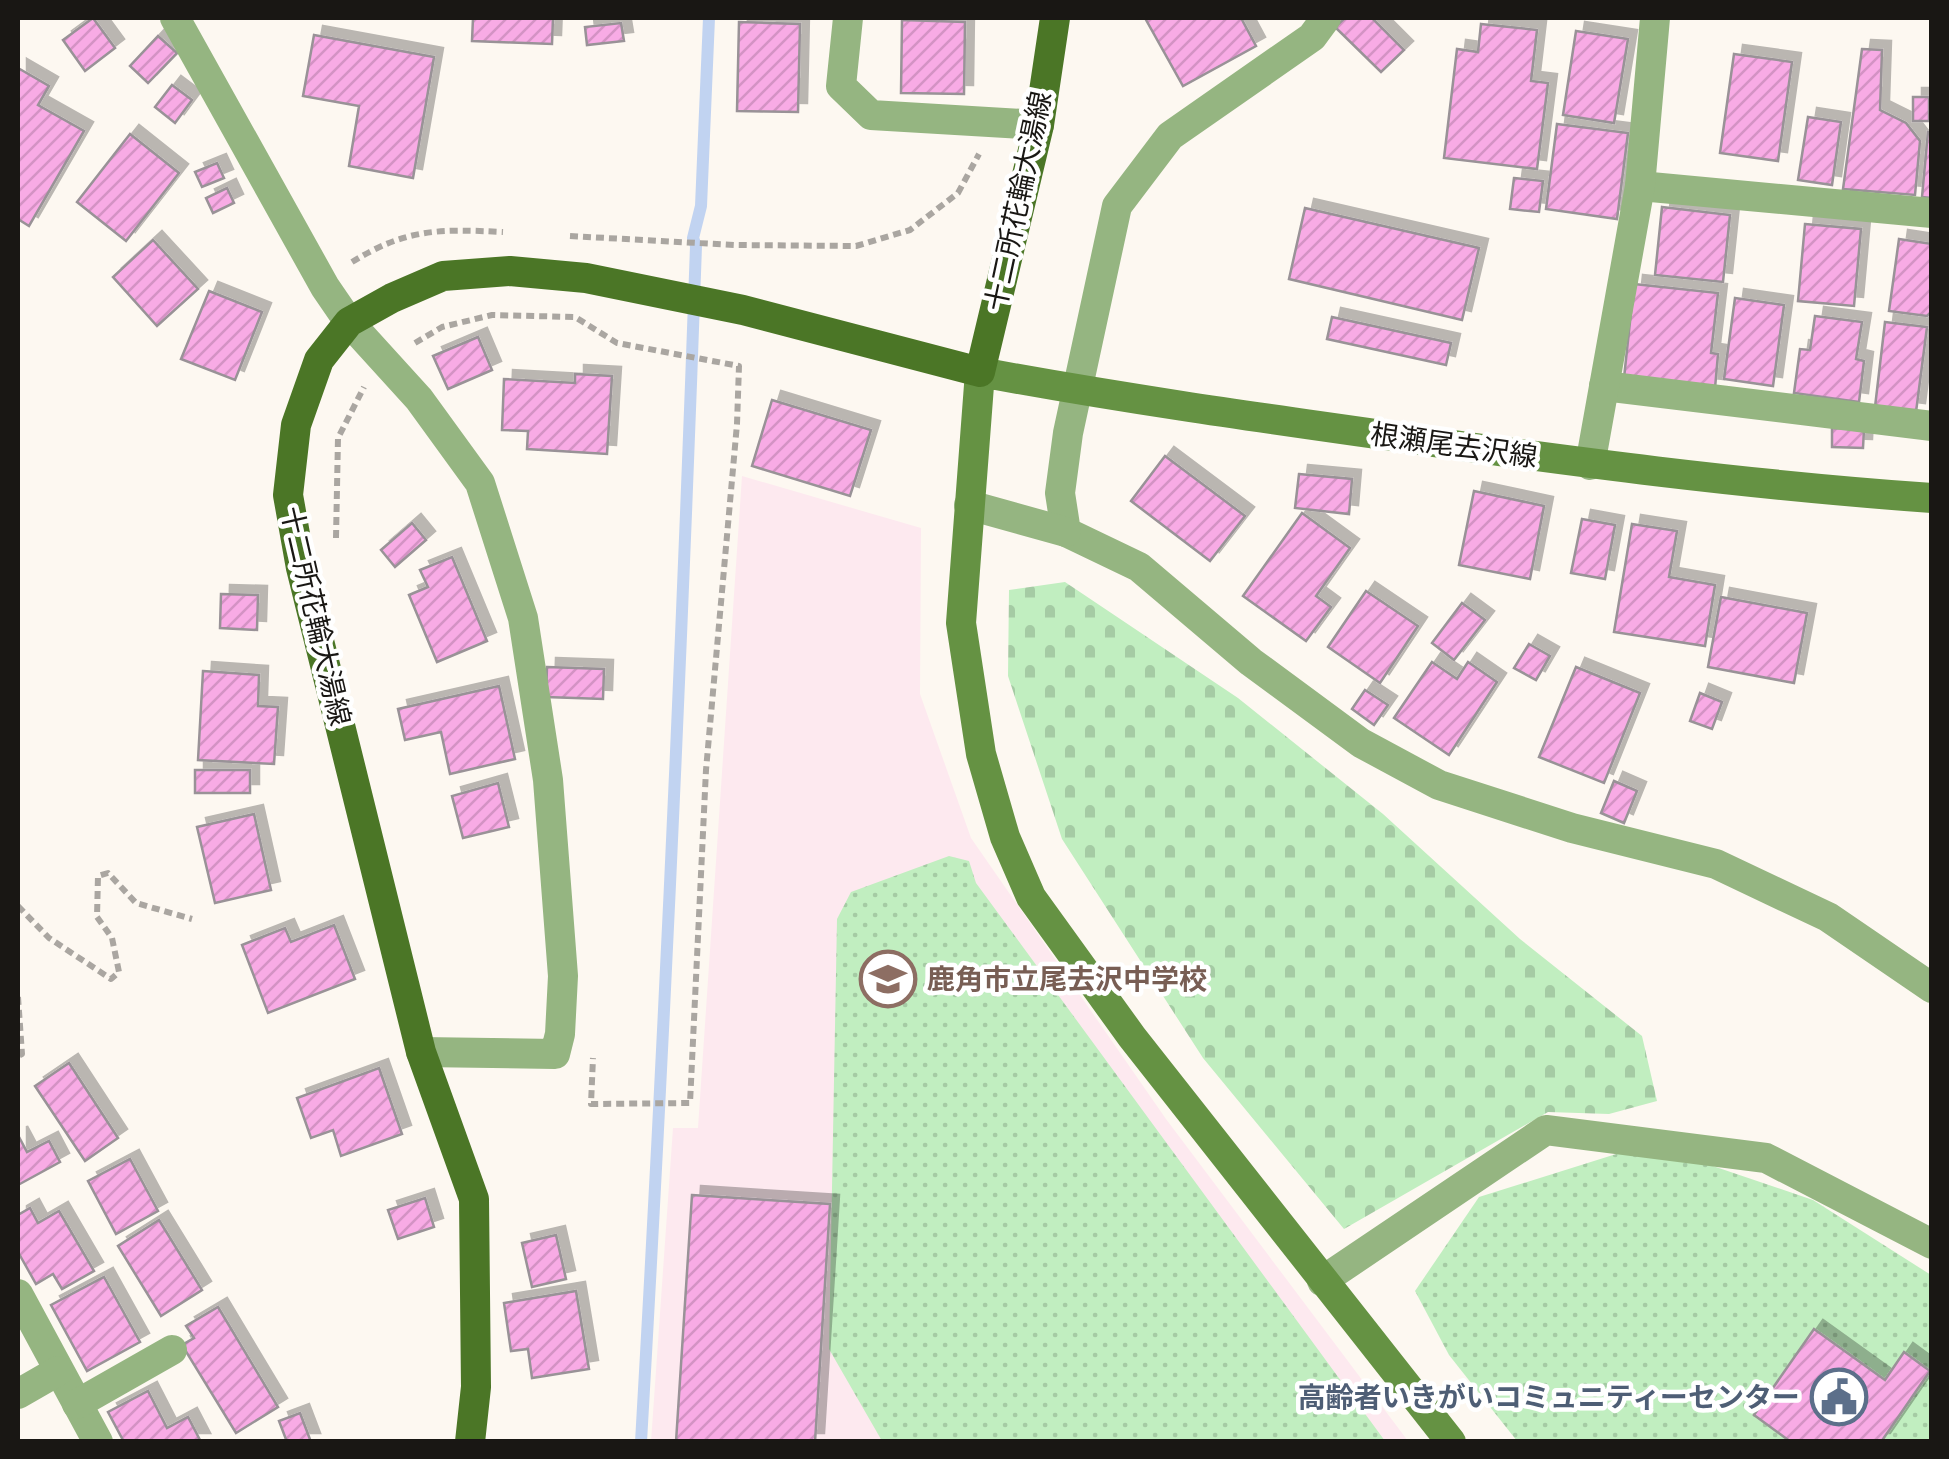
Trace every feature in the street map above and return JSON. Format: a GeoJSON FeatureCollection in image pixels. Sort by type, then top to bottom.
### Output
{"type":"FeatureCollection","features":[{"type":"Feature","properties":{"kind":"main road","name":"十二所花輪大湯線"},"geometry":{"type":"LineString","coordinates":[[470,1442],[476,1387],[474,1199],[421,1052],[301,568],[288,495],[296,425],[319,360],[349,322],[392,298],[443,276],[510,271],[586,278],[743,310],[980,372],[1039,125],[1055,18]]}},
{"type":"Feature","properties":{"kind":"street"},"geometry":{"type":"LineString","coordinates":[[848,18],[842,86],[871,115],[1039,125]]}},
{"type":"Feature","properties":{"kind":"street"},"geometry":{"type":"LineString","coordinates":[[1066,532],[1060,492],[1068,434],[1117,206],[1170,136],[1312,37],[1326,18]]}},
{"type":"Feature","properties":{"kind":"street"},"geometry":{"type":"LineString","coordinates":[[1590,464],[1640,186],[1655,18]]}},
{"type":"Feature","properties":{"kind":"street"},"geometry":{"type":"LineString","coordinates":[[187,22],[325,287],[349,322],[420,398],[480,483],[522,618],[548,780],[563,976],[556,1054],[421,1052]]}},
{"type":"Feature","properties":{"kind":"street"},"geometry":{"type":"LineString","coordinates":[[1640,186],[1932,213]]}},
{"type":"Feature","properties":{"kind":"street"},"geometry":{"type":"LineString","coordinates":[[980,372],[961,623],[978,735],[1006,837],[1031,896],[1132,1038],[1451,1442]]}},
{"type":"Feature","properties":{"kind":"street","name":"根瀬尾去沢線"},"geometry":{"type":"LineString","coordinates":[[980,372],[1079,390],[1590,464],[1778,487],[1932,498]]}},
{"type":"Feature","properties":{"kind":"street"},"geometry":{"type":"LineString","coordinates":[[1604,386],[1932,426]]}},
{"type":"Feature","properties":{"kind":"street"},"geometry":{"type":"LineString","coordinates":[[969,505],[1066,532],[1139,567],[1251,662],[1361,743],[1438,785],[1572,828],[1716,864],[1828,918],[1932,988]]}},
{"type":"Feature","properties":{"kind":"street"},"geometry":{"type":"LineString","coordinates":[[1322,1282],[1546,1130],[1766,1158],[1932,1244]]}},
{"type":"Feature","properties":{"kind":"street"},"geometry":{"type":"LineString","coordinates":[[18,1294],[98,1442]]}},
{"type":"Feature","properties":{"kind":"street"},"geometry":{"type":"LineString","coordinates":[[77,1404],[172,1350]]}},
{"type":"Feature","properties":{"kind":"street"},"geometry":{"type":"LineString","coordinates":[[18,1394],[58,1371]]}},
{"type":"Feature","properties":{"kind":"path"},"geometry":{"type":"LineString","coordinates":[[624,240],[734,246],[856,246],[910,230],[958,193],[997,123]]}},
{"type":"Feature","properties":{"kind":"path"},"geometry":{"type":"LineString","coordinates":[[336,545],[338,438],[368,380],[406,348],[442,327],[492,315],[575,318],[617,343],[739,366],[706,770],[690,1103],[591,1104]]}},
{"type":"Feature","properties":{"kind":"path"},"geometry":{"type":"LineString","coordinates":[[18,906],[49,938],[111,979],[119,972],[112,938],[97,917],[98,876],[108,874],[136,903],[192,919]]}},
{"type":"Feature","properties":{"kind":"path"},"geometry":{"type":"LineString","coordinates":[[18,997],[22,1054],[18,1056]]}},
{"type":"Feature","properties":{"kind":"shaded area","name":"鹿角市立尾去沢中学校"},"geometry":{"type":"Polygon","coordinates":[[[742,476],[921,528],[920,694],[971,838],[1166,1119],[1408,1441],[651,1442],[673,1128],[698,1128],[742,476]]]}},
{"type":"Feature","properties":{"kind":"green space"},"geometry":{"type":"Polygon","coordinates":[[[1065,582],[1238,698],[1383,814],[1520,939],[1642,1036],[1657,1101],[1609,1114],[1548,1112],[1344,1229],[1203,1058],[1062,839],[1008,676],[1009,590],[1065,582]]]}},
{"type":"Feature","properties":{"kind":"green space"},"geometry":{"type":"Polygon","coordinates":[[[949,856],[969,861],[976,883],[1385,1441],[882,1441],[829,1349],[837,919],[851,892],[949,856]]]}},
{"type":"Feature","properties":{"kind":"green space"},"geometry":{"type":"Polygon","coordinates":[[[1648,1144],[1813,1200],[1931,1275],[1931,1441],[1517,1441],[1449,1355],[1415,1291],[1479,1197],[1648,1144]]]}},
{"type":"Feature","properties":{"kind":"building"},"geometry":{"type":"Polygon","coordinates":[[[93,18],[115,48],[85,71],[63,40],[93,18]]]}},
{"type":"Feature","properties":{"kind":"building"},"geometry":{"type":"Polygon","coordinates":[[[473,18],[553,18],[552,44],[472,41],[473,18]]]}},
{"type":"Feature","properties":{"kind":"building"},"geometry":{"type":"Polygon","coordinates":[[[1145,18],[1241,18],[1256,46],[1183,86],[1145,18]]]}},
{"type":"Feature","properties":{"kind":"building"},"geometry":{"type":"Polygon","coordinates":[[[1345,18],[1372,18],[1404,50],[1381,72],[1335,27],[1345,18]]]}},
{"type":"Feature","properties":{"kind":"building"},"geometry":{"type":"Polygon","coordinates":[[[902,20],[965,22],[964,94],[901,93],[902,20]]]}},
{"type":"Feature","properties":{"kind":"building"},"geometry":{"type":"Polygon","coordinates":[[[739,22],[800,24],[798,112],[737,111],[739,22]]]}},
{"type":"Feature","properties":{"kind":"building"},"geometry":{"type":"Polygon","coordinates":[[[621,23],[624,41],[587,45],[585,27],[621,23]]]}},
{"type":"Feature","properties":{"kind":"building"},"geometry":{"type":"Polygon","coordinates":[[[1481,24],[1537,30],[1531,81],[1548,83],[1537,169],[1444,158],[1457,49],[1478,52],[1481,24]]]}},
{"type":"Feature","properties":{"kind":"building"},"geometry":{"type":"Polygon","coordinates":[[[1576,31],[1628,39],[1614,123],[1563,115],[1576,31]]]}},
{"type":"Feature","properties":{"kind":"building"},"geometry":{"type":"Polygon","coordinates":[[[314,35],[434,57],[413,178],[349,166],[359,106],[303,96],[314,35]]]}},
{"type":"Feature","properties":{"kind":"building"},"geometry":{"type":"Polygon","coordinates":[[[158,36],[177,53],[148,83],[130,66],[158,36]]]}},
{"type":"Feature","properties":{"kind":"building"},"geometry":{"type":"Polygon","coordinates":[[[1862,49],[1882,50],[1880,110],[1906,123],[1920,141],[1915,195],[1843,189],[1862,49]]]}},
{"type":"Feature","properties":{"kind":"building"},"geometry":{"type":"Polygon","coordinates":[[[1734,54],[1792,62],[1778,161],[1720,153],[1734,54]]]}},
{"type":"Feature","properties":{"kind":"building"},"geometry":{"type":"Polygon","coordinates":[[[18,68],[49,86],[38,105],[84,131],[29,226],[18,219],[18,68]]]}},
{"type":"Feature","properties":{"kind":"building"},"geometry":{"type":"Polygon","coordinates":[[[172,85],[192,100],[175,123],[155,107],[172,85]]]}},
{"type":"Feature","properties":{"kind":"building"},"geometry":{"type":"Polygon","coordinates":[[[1913,97],[1929,97],[1929,121],[1913,121],[1913,97]]]}},
{"type":"Feature","properties":{"kind":"building"},"geometry":{"type":"Polygon","coordinates":[[[1808,117],[1841,122],[1832,185],[1798,180],[1808,117]]]}},
{"type":"Feature","properties":{"kind":"building"},"geometry":{"type":"Polygon","coordinates":[[[1557,124],[1628,133],[1617,219],[1546,209],[1557,124]]]}},
{"type":"Feature","properties":{"kind":"building"},"geometry":{"type":"Polygon","coordinates":[[[1928,132],[1932,133],[1932,198],[1922,197],[1928,132]]]}},
{"type":"Feature","properties":{"kind":"building"},"geometry":{"type":"Polygon","coordinates":[[[130,134],[179,173],[126,241],[77,202],[130,134]]]}},
{"type":"Feature","properties":{"kind":"building"},"geometry":{"type":"Polygon","coordinates":[[[217,163],[224,178],[202,187],[195,172],[217,163]]]}},
{"type":"Feature","properties":{"kind":"building"},"geometry":{"type":"Polygon","coordinates":[[[1514,178],[1543,181],[1539,212],[1510,209],[1514,178]]]}},
{"type":"Feature","properties":{"kind":"building"},"geometry":{"type":"Polygon","coordinates":[[[227,188],[234,203],[213,213],[206,198],[227,188]]]}},
{"type":"Feature","properties":{"kind":"building"},"geometry":{"type":"Polygon","coordinates":[[[1662,207],[1730,215],[1723,282],[1655,275],[1662,207]]]}},
{"type":"Feature","properties":{"kind":"building"},"geometry":{"type":"Polygon","coordinates":[[[1305,208],[1479,248],[1462,320],[1289,279],[1305,208]]]}},
{"type":"Feature","properties":{"kind":"building"},"geometry":{"type":"Polygon","coordinates":[[[1805,224],[1861,229],[1854,306],[1798,301],[1805,224]]]}},
{"type":"Feature","properties":{"kind":"building"},"geometry":{"type":"Polygon","coordinates":[[[1899,239],[1932,244],[1932,311],[1927,316],[1889,311],[1899,239]]]}},
{"type":"Feature","properties":{"kind":"building"},"geometry":{"type":"Polygon","coordinates":[[[153,240],[198,289],[157,326],[113,277],[153,240]]]}},
{"type":"Feature","properties":{"kind":"building"},"geometry":{"type":"Polygon","coordinates":[[[1634,284],[1718,293],[1711,353],[1718,354],[1715,388],[1624,378],[1634,284]]]}},
{"type":"Feature","properties":{"kind":"building"},"geometry":{"type":"Polygon","coordinates":[[[209,291],[262,312],[235,380],[181,359],[209,291]]]}},
{"type":"Feature","properties":{"kind":"building"},"geometry":{"type":"Polygon","coordinates":[[[1735,298],[1784,305],[1773,386],[1724,379],[1735,298]]]}},
{"type":"Feature","properties":{"kind":"building"},"geometry":{"type":"Polygon","coordinates":[[[1815,316],[1862,322],[1856,359],[1864,361],[1859,402],[1794,393],[1800,349],[1810,350],[1815,316]]]}},
{"type":"Feature","properties":{"kind":"building"},"geometry":{"type":"Polygon","coordinates":[[[1332,317],[1451,343],[1446,365],[1327,339],[1332,317]]]}},
{"type":"Feature","properties":{"kind":"building"},"geometry":{"type":"Polygon","coordinates":[[[1885,322],[1927,327],[1916,412],[1875,407],[1885,322]]]}},
{"type":"Feature","properties":{"kind":"building"},"geometry":{"type":"Polygon","coordinates":[[[478,337],[492,370],[448,389],[433,356],[478,337]]]}},
{"type":"Feature","properties":{"kind":"building"},"geometry":{"type":"Polygon","coordinates":[[[575,374],[612,376],[607,454],[527,449],[528,431],[502,430],[504,379],[575,383],[575,374]]]}},
{"type":"Feature","properties":{"kind":"building"},"geometry":{"type":"Polygon","coordinates":[[[772,400],[871,430],[850,496],[752,466],[772,400]]]}},
{"type":"Feature","properties":{"kind":"building"},"geometry":{"type":"Polygon","coordinates":[[[1832,428],[1864,429],[1863,448],[1832,447],[1832,428]]]}},
{"type":"Feature","properties":{"kind":"building"},"geometry":{"type":"Polygon","coordinates":[[[1165,456],[1245,516],[1210,561],[1131,501],[1165,456]]]}},
{"type":"Feature","properties":{"kind":"building"},"geometry":{"type":"Polygon","coordinates":[[[1299,474],[1352,479],[1349,514],[1295,508],[1299,474]]]}},
{"type":"Feature","properties":{"kind":"building"},"geometry":{"type":"Polygon","coordinates":[[[1474,491],[1544,506],[1530,579],[1459,565],[1474,491]]]}},
{"type":"Feature","properties":{"kind":"building"},"geometry":{"type":"Polygon","coordinates":[[[1302,513],[1350,548],[1316,596],[1331,607],[1306,641],[1243,596],[1302,513]]]}},
{"type":"Feature","properties":{"kind":"building"},"geometry":{"type":"Polygon","coordinates":[[[1582,519],[1615,525],[1605,579],[1571,573],[1582,519]]]}},
{"type":"Feature","properties":{"kind":"building"},"geometry":{"type":"Polygon","coordinates":[[[412,523],[426,540],[395,567],[381,550],[412,523]]]}},
{"type":"Feature","properties":{"kind":"building"},"geometry":{"type":"Polygon","coordinates":[[[1632,524],[1677,531],[1669,577],[1715,585],[1705,646],[1614,632],[1632,524]]]}},
{"type":"Feature","properties":{"kind":"building"},"geometry":{"type":"Polygon","coordinates":[[[452,557],[487,641],[437,662],[409,595],[428,587],[420,570],[452,557]]]}},
{"type":"Feature","properties":{"kind":"building"},"geometry":{"type":"Polygon","coordinates":[[[1366,591],[1418,626],[1380,683],[1328,647],[1366,591]]]}},
{"type":"Feature","properties":{"kind":"building"},"geometry":{"type":"Polygon","coordinates":[[[221,594],[258,595],[257,630],[220,628],[221,594]]]}},
{"type":"Feature","properties":{"kind":"building"},"geometry":{"type":"Polygon","coordinates":[[[1721,597],[1807,613],[1794,683],[1708,667],[1721,597]]]}},
{"type":"Feature","properties":{"kind":"building"},"geometry":{"type":"Polygon","coordinates":[[[1462,603],[1485,620],[1454,660],[1432,643],[1462,603]]]}},
{"type":"Feature","properties":{"kind":"building"},"geometry":{"type":"Polygon","coordinates":[[[1529,644],[1550,656],[1536,680],[1514,668],[1529,644]]]}},
{"type":"Feature","properties":{"kind":"building"},"geometry":{"type":"Polygon","coordinates":[[[1432,662],[1457,679],[1468,662],[1497,682],[1449,755],[1394,718],[1432,662]]]}},
{"type":"Feature","properties":{"kind":"building"},"geometry":{"type":"Polygon","coordinates":[[[547,667],[604,669],[603,699],[546,697],[547,667]]]}},
{"type":"Feature","properties":{"kind":"building"},"geometry":{"type":"Polygon","coordinates":[[[1576,667],[1640,693],[1604,783],[1539,757],[1576,667]]]}},
{"type":"Feature","properties":{"kind":"building"},"geometry":{"type":"Polygon","coordinates":[[[203,671],[259,675],[258,706],[278,707],[274,764],[198,760],[203,671]]]}},
{"type":"Feature","properties":{"kind":"building"},"geometry":{"type":"Polygon","coordinates":[[[499,686],[515,759],[450,774],[441,732],[405,740],[398,709],[499,686]]]}},
{"type":"Feature","properties":{"kind":"building"},"geometry":{"type":"Polygon","coordinates":[[[1365,690],[1388,705],[1374,725],[1352,709],[1365,690]]]}},
{"type":"Feature","properties":{"kind":"building"},"geometry":{"type":"Polygon","coordinates":[[[1700,693],[1722,702],[1712,729],[1690,721],[1700,693]]]}},
{"type":"Feature","properties":{"kind":"building"},"geometry":{"type":"Polygon","coordinates":[[[195,770],[250,770],[250,793],[195,793],[195,770]]]}},
{"type":"Feature","properties":{"kind":"building"},"geometry":{"type":"Polygon","coordinates":[[[1614,781],[1637,791],[1624,823],[1601,813],[1614,781]]]}},
{"type":"Feature","properties":{"kind":"building"},"geometry":{"type":"Polygon","coordinates":[[[498,783],[509,827],[463,838],[452,796],[498,783]]]}},
{"type":"Feature","properties":{"kind":"building"},"geometry":{"type":"Polygon","coordinates":[[[254,814],[271,890],[215,903],[197,827],[254,814]]]}},
{"type":"Feature","properties":{"kind":"building"},"geometry":{"type":"Polygon","coordinates":[[[334,925],[355,979],[268,1013],[242,945],[285,928],[291,942],[334,925]]]}},
{"type":"Feature","properties":{"kind":"building"},"geometry":{"type":"Polygon","coordinates":[[[69,1063],[118,1138],[85,1161],[35,1086],[69,1063]]]}},
{"type":"Feature","properties":{"kind":"building"},"geometry":{"type":"Polygon","coordinates":[[[379,1068],[402,1134],[341,1156],[333,1130],[311,1138],[297,1098],[379,1068]]]}},
{"type":"Feature","properties":{"kind":"building"},"geometry":{"type":"Polygon","coordinates":[[[18,1135],[27,1152],[49,1141],[60,1162],[18,1185],[18,1135]]]}},
{"type":"Feature","properties":{"kind":"building"},"geometry":{"type":"Polygon","coordinates":[[[130,1159],[158,1211],[116,1234],[88,1181],[130,1159]]]}},
{"type":"Feature","properties":{"kind":"building"},"geometry":{"type":"Polygon","coordinates":[[[692,1195],[830,1204],[815,1442],[676,1442],[692,1195]]]}},
{"type":"Feature","properties":{"kind":"building"},"geometry":{"type":"Polygon","coordinates":[[[425,1198],[434,1227],[398,1239],[388,1210],[425,1198]]]}},
{"type":"Feature","properties":{"kind":"building"},"geometry":{"type":"Polygon","coordinates":[[[30,1208],[38,1223],[59,1211],[94,1271],[62,1289],[53,1274],[36,1284],[18,1252],[18,1215],[30,1208]]]}},
{"type":"Feature","properties":{"kind":"building"},"geometry":{"type":"Polygon","coordinates":[[[159,1220],[202,1290],[161,1316],[118,1246],[159,1220]]]}},
{"type":"Feature","properties":{"kind":"building"},"geometry":{"type":"Polygon","coordinates":[[[556,1235],[566,1279],[532,1287],[522,1243],[556,1235]]]}},
{"type":"Feature","properties":{"kind":"building"},"geometry":{"type":"Polygon","coordinates":[[[104,1277],[140,1342],[87,1371],[51,1305],[104,1277]]]}},
{"type":"Feature","properties":{"kind":"building"},"geometry":{"type":"Polygon","coordinates":[[[576,1291],[589,1369],[532,1378],[528,1349],[511,1351],[504,1303],[576,1291]]]}},
{"type":"Feature","properties":{"kind":"building"},"geometry":{"type":"Polygon","coordinates":[[[218,1307],[278,1407],[236,1433],[182,1345],[194,1338],[186,1326],[218,1307]]]}},
{"type":"Feature","properties":{"kind":"building","name":"高齢者いきがいコミュニティーセンター"},"geometry":{"type":"Polygon","coordinates":[[[1814,1329],[1885,1380],[1904,1352],[1930,1371],[1881,1442],[1791,1442],[1754,1415],[1814,1329]]]}},
{"type":"Feature","properties":{"kind":"building"},"geometry":{"type":"Polygon","coordinates":[[[148,1391],[167,1428],[188,1417],[201,1442],[124,1442],[108,1412],[148,1391]]]}},
{"type":"Feature","properties":{"kind":"building"},"geometry":{"type":"Polygon","coordinates":[[[300,1413],[311,1442],[287,1442],[279,1421],[300,1413]]]}},
{"type":"Feature","properties":{"kind":"waterway"},"geometry":{"type":"LineString","coordinates":[[641,1442],[679,695],[696,246],[693,238],[701,206],[709,18]]}},
{"type":"Feature","properties":{"kind":"place","name":"鹿角市立尾去沢中学校"},"geometry":{"type":"Point","coordinates":[888,979]}},
{"type":"Feature","properties":{"kind":"place","name":"高齢者いきがいコミュニティーセンター"},"geometry":{"type":"Point","coordinates":[1839,1397]}}]}
